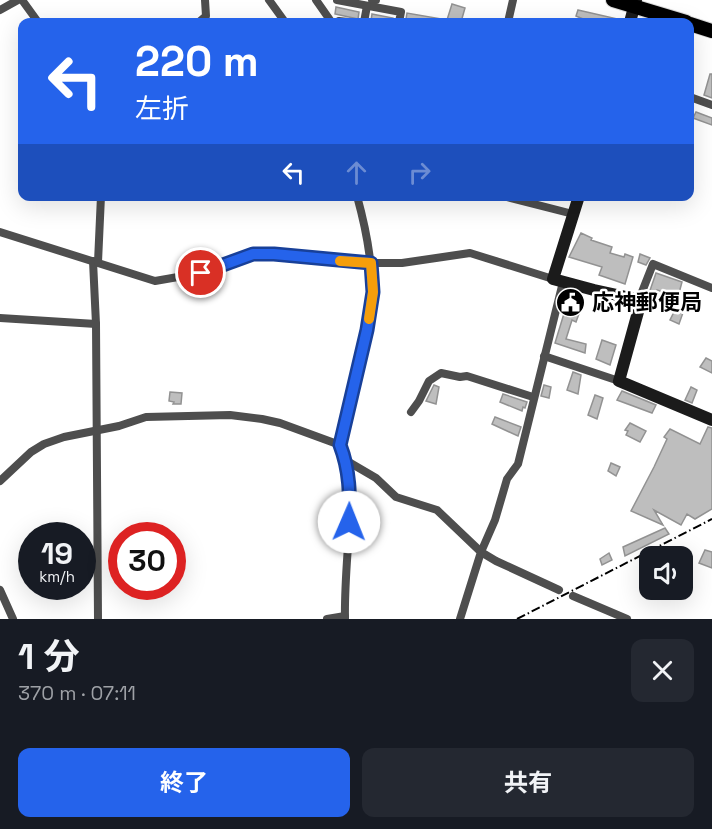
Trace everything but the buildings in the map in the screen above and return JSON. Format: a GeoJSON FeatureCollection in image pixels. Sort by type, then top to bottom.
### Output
{"type":"FeatureCollection","features":[{"type":"Feature","properties":{"kind":"main road"},"geometry":{"type":"LineString","coordinates":[[613,0],[635,3],[675,18]]}},
{"type":"Feature","properties":{"kind":"main road"},"geometry":{"type":"LineString","coordinates":[[694,25],[712,31]]}},
{"type":"Feature","properties":{"kind":"street"},"geometry":{"type":"LineString","coordinates":[[0,10],[20,0],[35,18]]}},
{"type":"Feature","properties":{"kind":"street"},"geometry":{"type":"LineString","coordinates":[[204,18],[206,16],[205,0]]}},
{"type":"Feature","properties":{"kind":"street"},"geometry":{"type":"LineString","coordinates":[[269,0],[282,18]]}},
{"type":"Feature","properties":{"kind":"street"},"geometry":{"type":"LineString","coordinates":[[316,0],[329,18]]}},
{"type":"Feature","properties":{"kind":"street"},"geometry":{"type":"LineString","coordinates":[[337,0],[372,2],[401,12],[400,18]]}},
{"type":"Feature","properties":{"kind":"street"},"geometry":{"type":"LineString","coordinates":[[509,18],[513,0]]}},
{"type":"Feature","properties":{"kind":"street"},"geometry":{"type":"LineString","coordinates":[[366,18],[372,2]]}},
{"type":"Feature","properties":{"kind":"street"},"geometry":{"type":"LineString","coordinates":[[631,18],[635,3]]}},
{"type":"Feature","properties":{"kind":"street"},"geometry":{"type":"LineString","coordinates":[[694,98],[712,105]]}},
{"type":"Feature","properties":{"kind":"street"},"geometry":{"type":"LineString","coordinates":[[98,619],[96,261],[101,201]]}},
{"type":"Feature","properties":{"kind":"street"},"geometry":{"type":"LineString","coordinates":[[327,619],[345,617],[350,485],[346,461],[340,445],[367,330],[373,292],[371,263],[358,201]]}},
{"type":"Feature","properties":{"kind":"street"},"geometry":{"type":"LineString","coordinates":[[522,201],[573,214]]}},
{"type":"Feature","properties":{"kind":"street"},"geometry":{"type":"LineString","coordinates":[[460,619],[507,479],[519,464],[577,201]]}},
{"type":"Feature","properties":{"kind":"street"},"geometry":{"type":"LineString","coordinates":[[0,232],[155,281],[201,273],[253,254],[371,263],[402,263],[470,253],[558,280],[631,298],[638,302]]}},
{"type":"Feature","properties":{"kind":"street"},"geometry":{"type":"LineString","coordinates":[[619,381],[638,312],[638,302],[653,264],[712,288]]}},
{"type":"Feature","properties":{"kind":"street"},"geometry":{"type":"LineString","coordinates":[[0,318],[96,324]]}},
{"type":"Feature","properties":{"kind":"street"},"geometry":{"type":"LineString","coordinates":[[544,356],[619,381],[712,420]]}},
{"type":"Feature","properties":{"kind":"street"},"geometry":{"type":"LineString","coordinates":[[411,412],[429,381],[441,373],[459,377],[467,376],[533,398]]}},
{"type":"Feature","properties":{"kind":"street"},"geometry":{"type":"LineString","coordinates":[[0,481],[31,452],[44,444],[146,417],[230,415],[280,423],[340,445]]}},
{"type":"Feature","properties":{"kind":"street"},"geometry":{"type":"LineString","coordinates":[[346,461],[376,478],[396,497],[437,510],[481,552],[559,590]]}},
{"type":"Feature","properties":{"kind":"street"},"geometry":{"type":"LineString","coordinates":[[0,590],[13,619]]}},
{"type":"Feature","properties":{"kind":"street"},"geometry":{"type":"LineString","coordinates":[[573,596],[627,619]]}},
{"type":"Feature","properties":{"kind":"railway"},"geometry":{"type":"LineString","coordinates":[[517,619],[712,519]]}},
{"type":"Feature","properties":{"kind":"slow traffic"},"geometry":{"type":"LineString","coordinates":[[340,261],[371,263],[373,292],[369,319]]}},
{"type":"Feature","properties":{"kind":"place","name":"応神郵便局"},"geometry":{"type":"Point","coordinates":[571,302]}},
{"type":"Feature","properties":{"kind":"route"},"geometry":{"type":"LineString","coordinates":[[201,273],[253,254],[371,263],[373,292],[367,330],[340,445],[346,461],[350,485],[349,522]]}}]}
